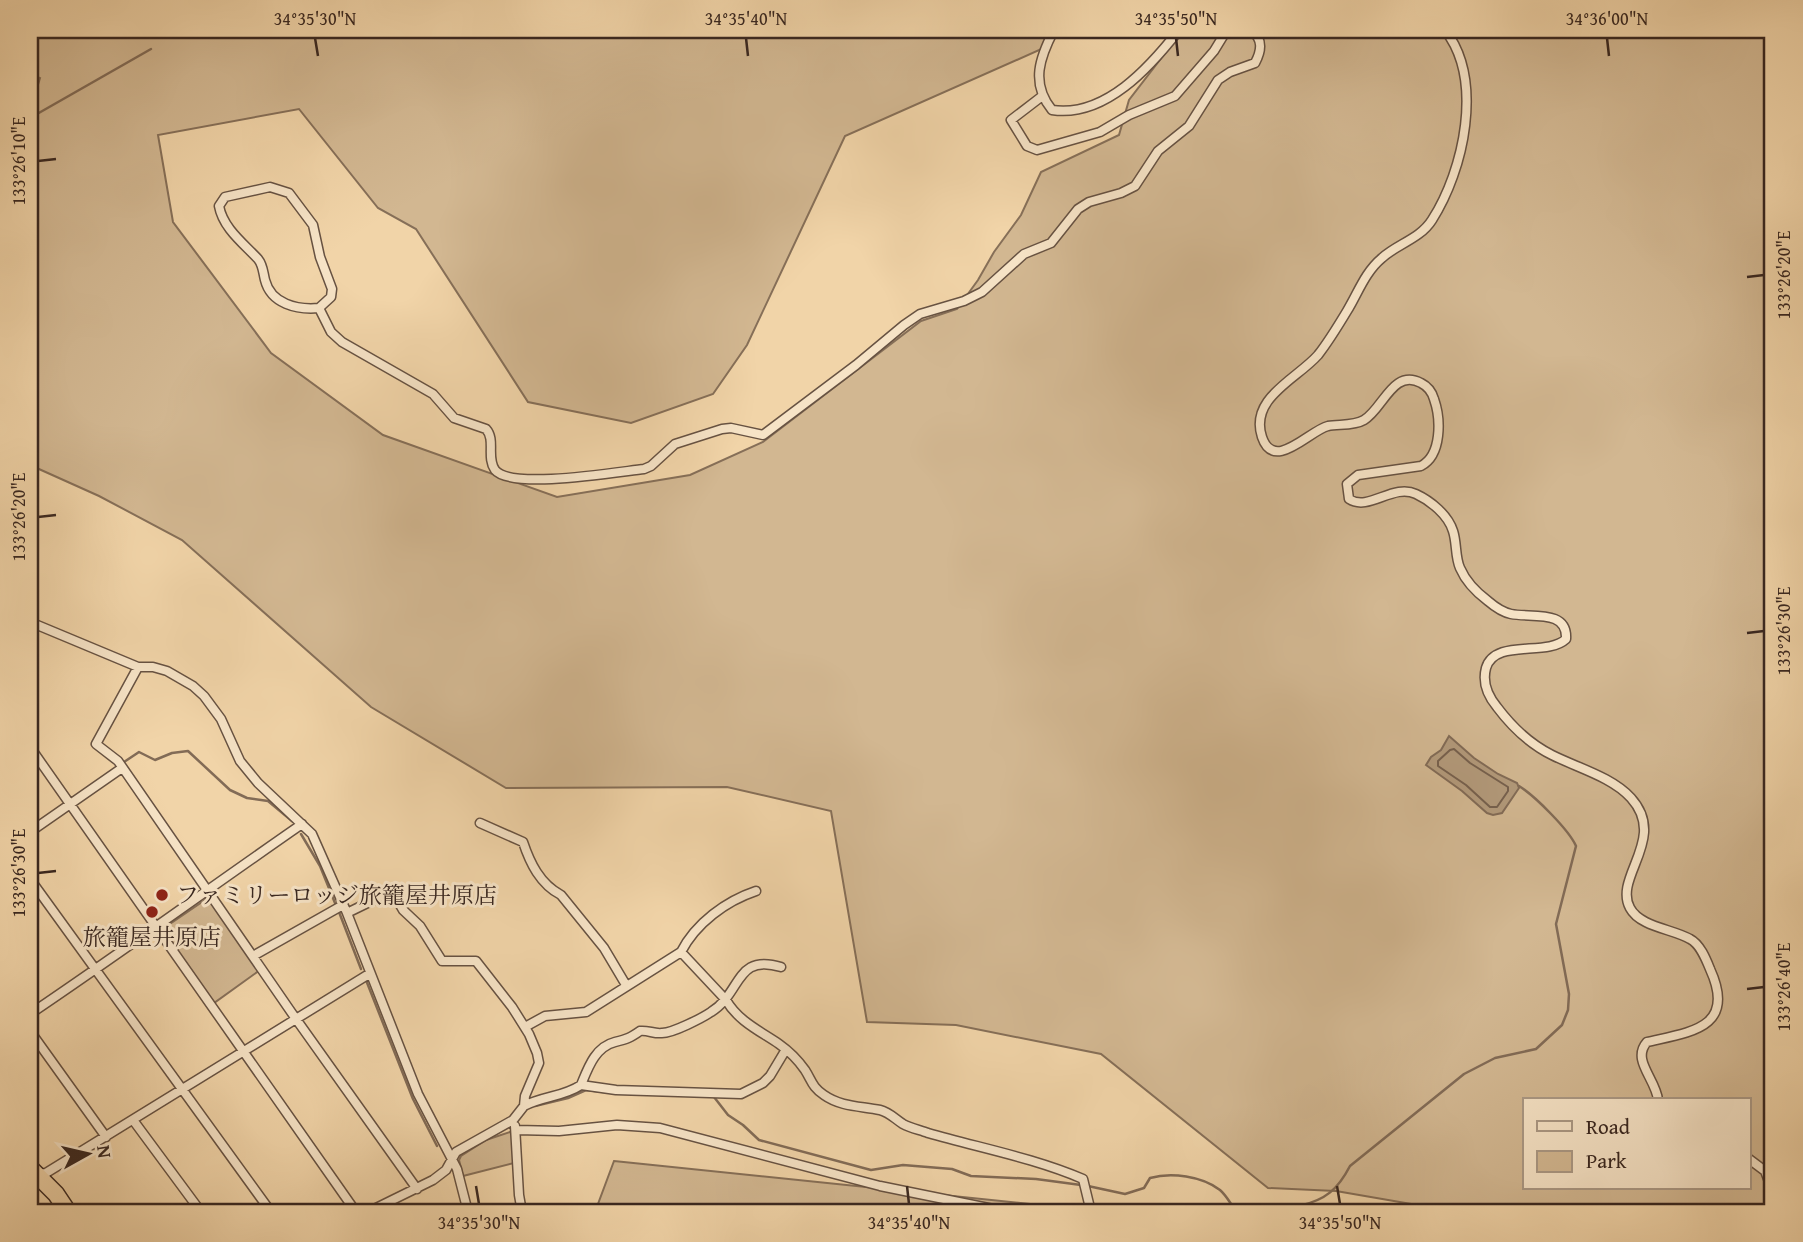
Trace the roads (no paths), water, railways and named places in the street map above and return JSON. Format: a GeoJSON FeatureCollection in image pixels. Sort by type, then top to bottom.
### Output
{"type":"FeatureCollection","features":[{"type":"Feature","properties":{"kind":"highway"},"geometry":{"type":"LineString","coordinates":[[34,1171],[56,1194],[68,1212]]}},
{"type":"Feature","properties":{"kind":"street"},"geometry":{"type":"LineString","coordinates":[[1054,30],[1042,53],[1039,71],[1041,97],[1052,110],[1063,111],[1100,100],[1137,79],[1179,30]]}},
{"type":"Feature","properties":{"kind":"street"},"geometry":{"type":"LineString","coordinates":[[1041,97],[1012,120],[1027,146],[1037,150],[1100,132],[1129,115],[1175,96],[1230,30]]}},
{"type":"Feature","properties":{"kind":"street"},"geometry":{"type":"LineString","coordinates":[[319,308],[331,332],[342,342],[433,394],[454,418],[486,429],[491,438],[491,461],[494,468],[503,475],[537,480],[644,469],[675,444],[722,429],[731,428],[763,435],[920,314],[964,301],[982,292],[1024,254],[1051,243],[1078,209],[1100,197],[1121,193],[1135,186],[1158,151],[1188,126],[1217,80],[1230,72],[1255,64],[1261,50],[1258,36],[1251,30]]}},
{"type":"Feature","properties":{"kind":"street"},"geometry":{"type":"LineString","coordinates":[[1445,30],[1461,60],[1466,111],[1465,134],[1446,192],[1432,221],[1383,257],[1370,270],[1332,337],[1316,357],[1268,399],[1261,417],[1262,437],[1266,445],[1281,452],[1320,429],[1363,421],[1397,383],[1417,381],[1430,391],[1437,423],[1434,455],[1421,466],[1358,475],[1347,484],[1349,499],[1354,503],[1362,503],[1401,491],[1427,500],[1447,519],[1453,531],[1459,566],[1467,581],[1479,594],[1502,611],[1554,618],[1562,622],[1566,639],[1559,646],[1509,650],[1496,655],[1490,659],[1486,669],[1485,683],[1489,698],[1530,742],[1624,791],[1634,801],[1643,815],[1644,829],[1643,844],[1626,896],[1629,907],[1644,920],[1692,939],[1699,947],[1713,976],[1719,999],[1713,1015],[1702,1029],[1647,1042],[1642,1048],[1640,1057],[1654,1083],[1658,1098]]}},
{"type":"Feature","properties":{"kind":"street"},"geometry":{"type":"LineString","coordinates":[[270,187],[282,190],[294,198],[313,225],[320,257],[331,281],[331,297],[319,308],[292,307],[274,296],[265,282],[261,263],[239,242],[220,212],[219,206],[225,197],[270,187]]}},
{"type":"Feature","properties":{"kind":"street"},"geometry":{"type":"LineString","coordinates":[[30,622],[138,667],[167,671],[193,686],[221,719],[240,761],[317,843],[418,1094],[459,1175],[468,1212]]}},
{"type":"Feature","properties":{"kind":"street"},"geometry":{"type":"LineString","coordinates":[[138,667],[96,744],[118,761],[296,1019],[418,1189]]}},
{"type":"Feature","properties":{"kind":"street"},"geometry":{"type":"LineString","coordinates":[[30,747],[356,1212]]}},
{"type":"Feature","properties":{"kind":"street"},"geometry":{"type":"LineString","coordinates":[[30,832],[121,768]]}},
{"type":"Feature","properties":{"kind":"street"},"geometry":{"type":"LineString","coordinates":[[480,823],[523,842],[534,868],[552,890],[561,895],[604,948],[626,985]]}},
{"type":"Feature","properties":{"kind":"street"},"geometry":{"type":"LineString","coordinates":[[30,1014],[302,824]]}},
{"type":"Feature","properties":{"kind":"street"},"geometry":{"type":"LineString","coordinates":[[30,879],[271,1212]]}},
{"type":"Feature","properties":{"kind":"street"},"geometry":{"type":"LineString","coordinates":[[253,956],[345,909],[392,891],[403,909],[420,926],[438,957],[447,963],[476,961],[525,1027],[539,1059],[524,1105],[513,1120],[462,1148],[452,1158],[446,1170],[418,1189],[368,1212]]}},
{"type":"Feature","properties":{"kind":"street"},"geometry":{"type":"LineString","coordinates":[[525,1027],[545,1016],[586,1012],[681,952],[713,914],[729,902],[756,891]]}},
{"type":"Feature","properties":{"kind":"street"},"geometry":{"type":"LineString","coordinates":[[681,952],[726,1000],[731,1009],[795,1057],[807,1073],[811,1085],[824,1096],[839,1103],[880,1110],[905,1125],[1056,1167],[1083,1179],[1091,1212]]}},
{"type":"Feature","properties":{"kind":"street"},"geometry":{"type":"LineString","coordinates":[[524,1105],[567,1094],[581,1085],[597,1052],[612,1042],[626,1041],[640,1031],[663,1034],[709,1013],[726,1000],[739,977],[749,967],[770,964],[781,967]]}},
{"type":"Feature","properties":{"kind":"street"},"geometry":{"type":"LineString","coordinates":[[34,1171],[46,1173],[369,974]]}},
{"type":"Feature","properties":{"kind":"street"},"geometry":{"type":"LineString","coordinates":[[30,1031],[106,1137]]}},
{"type":"Feature","properties":{"kind":"street"},"geometry":{"type":"LineString","coordinates":[[581,1085],[616,1090],[741,1094],[763,1083],[785,1051]]}},
{"type":"Feature","properties":{"kind":"street"},"geometry":{"type":"LineString","coordinates":[[133,1120],[201,1212]]}},
{"type":"Feature","properties":{"kind":"street"},"geometry":{"type":"LineString","coordinates":[[513,1120],[517,1130],[522,1212]]}},
{"type":"Feature","properties":{"kind":"street"},"geometry":{"type":"LineString","coordinates":[[517,1130],[559,1131],[617,1125],[660,1128],[880,1186],[1009,1212]]}},
{"type":"Feature","properties":{"kind":"street"},"geometry":{"type":"LineString","coordinates":[[1750,1160],[1765,1171],[1773,1192]]}},
{"type":"Feature","properties":{"kind":"street"},"geometry":{"type":"LineString","coordinates":[[1108,1212],[1148,1212]]}},
{"type":"Feature","properties":{"kind":"water"},"geometry":{"type":"Polygon","coordinates":[[[1449,736],[1474,758],[1517,783],[1519,788],[1502,813],[1487,813],[1426,765],[1431,757],[1441,750],[1449,736]]]}},
{"type":"Feature","properties":{"kind":"waterway"},"geometry":{"type":"LineString","coordinates":[[30,118],[151,49]]}},
{"type":"Feature","properties":{"kind":"waterway"},"geometry":{"type":"LineString","coordinates":[[124,762],[139,752],[155,760],[172,753],[188,751],[230,790],[247,798],[268,801],[292,821]]}},
{"type":"Feature","properties":{"kind":"waterway"},"geometry":{"type":"LineString","coordinates":[[1278,1212],[1324,1197],[1341,1181],[1350,1166],[1464,1074],[1495,1058],[1536,1049],[1562,1025],[1568,1010],[1569,994],[1556,924],[1576,846],[1551,814],[1519,786]]}},
{"type":"Feature","properties":{"kind":"waterway"},"geometry":{"type":"LineString","coordinates":[[301,834],[320,866],[335,903]]}},
{"type":"Feature","properties":{"kind":"waterway"},"geometry":{"type":"LineString","coordinates":[[339,912],[361,969]]}},
{"type":"Feature","properties":{"kind":"waterway"},"geometry":{"type":"LineString","coordinates":[[366,980],[413,1099],[437,1146]]}},
{"type":"Feature","properties":{"kind":"waterway"},"geometry":{"type":"LineString","coordinates":[[535,1106],[568,1098],[586,1090],[612,1093]]}},
{"type":"Feature","properties":{"kind":"waterway"},"geometry":{"type":"LineString","coordinates":[[714,1097],[728,1115],[759,1140],[871,1170],[903,1165],[952,1169],[971,1176],[1036,1179],[1081,1185]]}},
{"type":"Feature","properties":{"kind":"waterway"},"geometry":{"type":"LineString","coordinates":[[1088,1186],[1125,1194],[1144,1188],[1150,1178],[1186,1176],[1213,1185],[1225,1195],[1237,1212]]}},
{"type":"Feature","properties":{"kind":"place","name":"ファミリーロッジ旅籠屋井原店"},"geometry":{"type":"Point","coordinates":[162,895]}},
{"type":"Feature","properties":{"kind":"place","name":"旅籠屋井原店"},"geometry":{"type":"Point","coordinates":[152,912]}}]}
